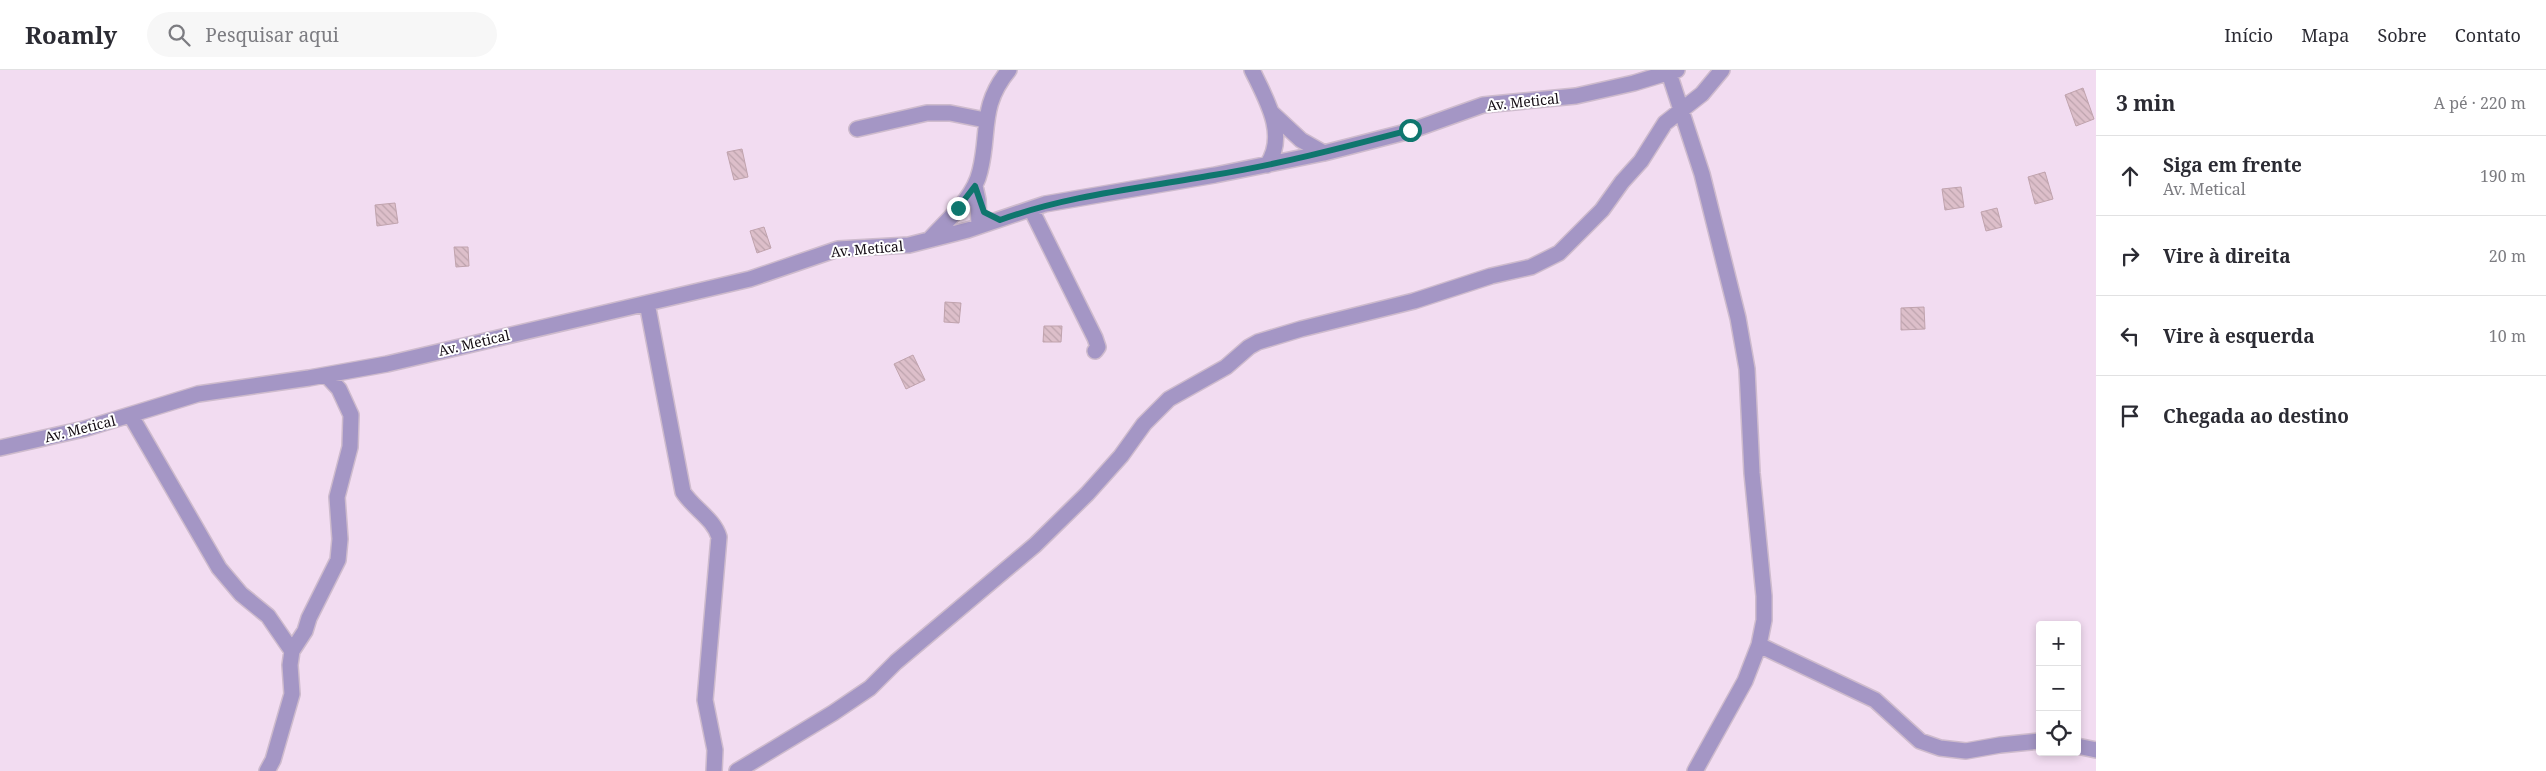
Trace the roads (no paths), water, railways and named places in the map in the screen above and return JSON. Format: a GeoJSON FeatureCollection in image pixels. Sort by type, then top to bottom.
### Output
{"type":"FeatureCollection","features":[{"type":"Feature","properties":{"kind":"street"},"geometry":{"type":"LineString","coordinates":[[979,226],[976,193],[985,120],[990,100],[1009,70]]}},
{"type":"Feature","properties":{"kind":"street"},"geometry":{"type":"LineString","coordinates":[[1252,70],[1272,113],[1276,132],[1274,155],[1267,166]]}},
{"type":"Feature","properties":{"kind":"street"},"geometry":{"type":"LineString","coordinates":[[737,771],[833,713],[870,688],[896,662],[1035,544],[1087,494],[1121,456],[1144,424],[1169,399],[1226,367],[1258,342],[1414,301],[1491,276],[1531,267],[1559,253],[1602,210],[1622,182],[1642,162],[1659,130],[1702,94],[1722,70]]}},
{"type":"Feature","properties":{"kind":"street"},"geometry":{"type":"LineString","coordinates":[[1671,71],[1681,110],[1702,174],[1738,318],[1747,369],[1752,473],[1763,581],[1764,620],[1759,645],[1745,681],[1695,771]]}},
{"type":"Feature","properties":{"kind":"street","name":"Av. Metical"},"geometry":{"type":"LineString","coordinates":[[0,448],[131,416],[198,394],[327,376],[387,364],[750,279],[838,249],[902,247],[1000,220],[1031,209],[1072,199],[1267,166],[1324,154],[1410,130],[1484,105],[1576,96],[1671,71]]}},
{"type":"Feature","properties":{"kind":"street"},"geometry":{"type":"LineString","coordinates":[[857,129],[927,112],[950,112],[985,120]]}},
{"type":"Feature","properties":{"kind":"street"},"geometry":{"type":"LineString","coordinates":[[1272,113],[1301,140],[1324,154]]}},
{"type":"Feature","properties":{"kind":"street"},"geometry":{"type":"LineString","coordinates":[[976,193],[984,212],[1000,220]]}},
{"type":"Feature","properties":{"kind":"street"},"geometry":{"type":"LineString","coordinates":[[930,239],[976,193]]}},
{"type":"Feature","properties":{"kind":"street"},"geometry":{"type":"LineString","coordinates":[[1031,209],[1095,338],[1098,347],[1095,351]]}},
{"type":"Feature","properties":{"kind":"street"},"geometry":{"type":"LineString","coordinates":[[647,303],[652,336],[667,398],[683,492],[690,502],[713,524],[719,537],[705,700],[715,750],[714,771]]}},
{"type":"Feature","properties":{"kind":"street"},"geometry":{"type":"LineString","coordinates":[[267,771],[273,760],[292,694],[290,665],[292,651],[305,631],[338,560],[340,539],[337,496],[350,447],[351,415],[340,389],[327,376]]}},
{"type":"Feature","properties":{"kind":"street"},"geometry":{"type":"LineString","coordinates":[[131,416],[219,568],[241,594],[268,616],[292,651]]}},
{"type":"Feature","properties":{"kind":"street"},"geometry":{"type":"LineString","coordinates":[[1759,645],[1876,700],[1920,741],[1940,748],[1966,751],[2036,741]]}},
{"type":"Feature","properties":{"kind":"street"},"geometry":{"type":"LineString","coordinates":[[2081,747],[2096,750]]}}]}
